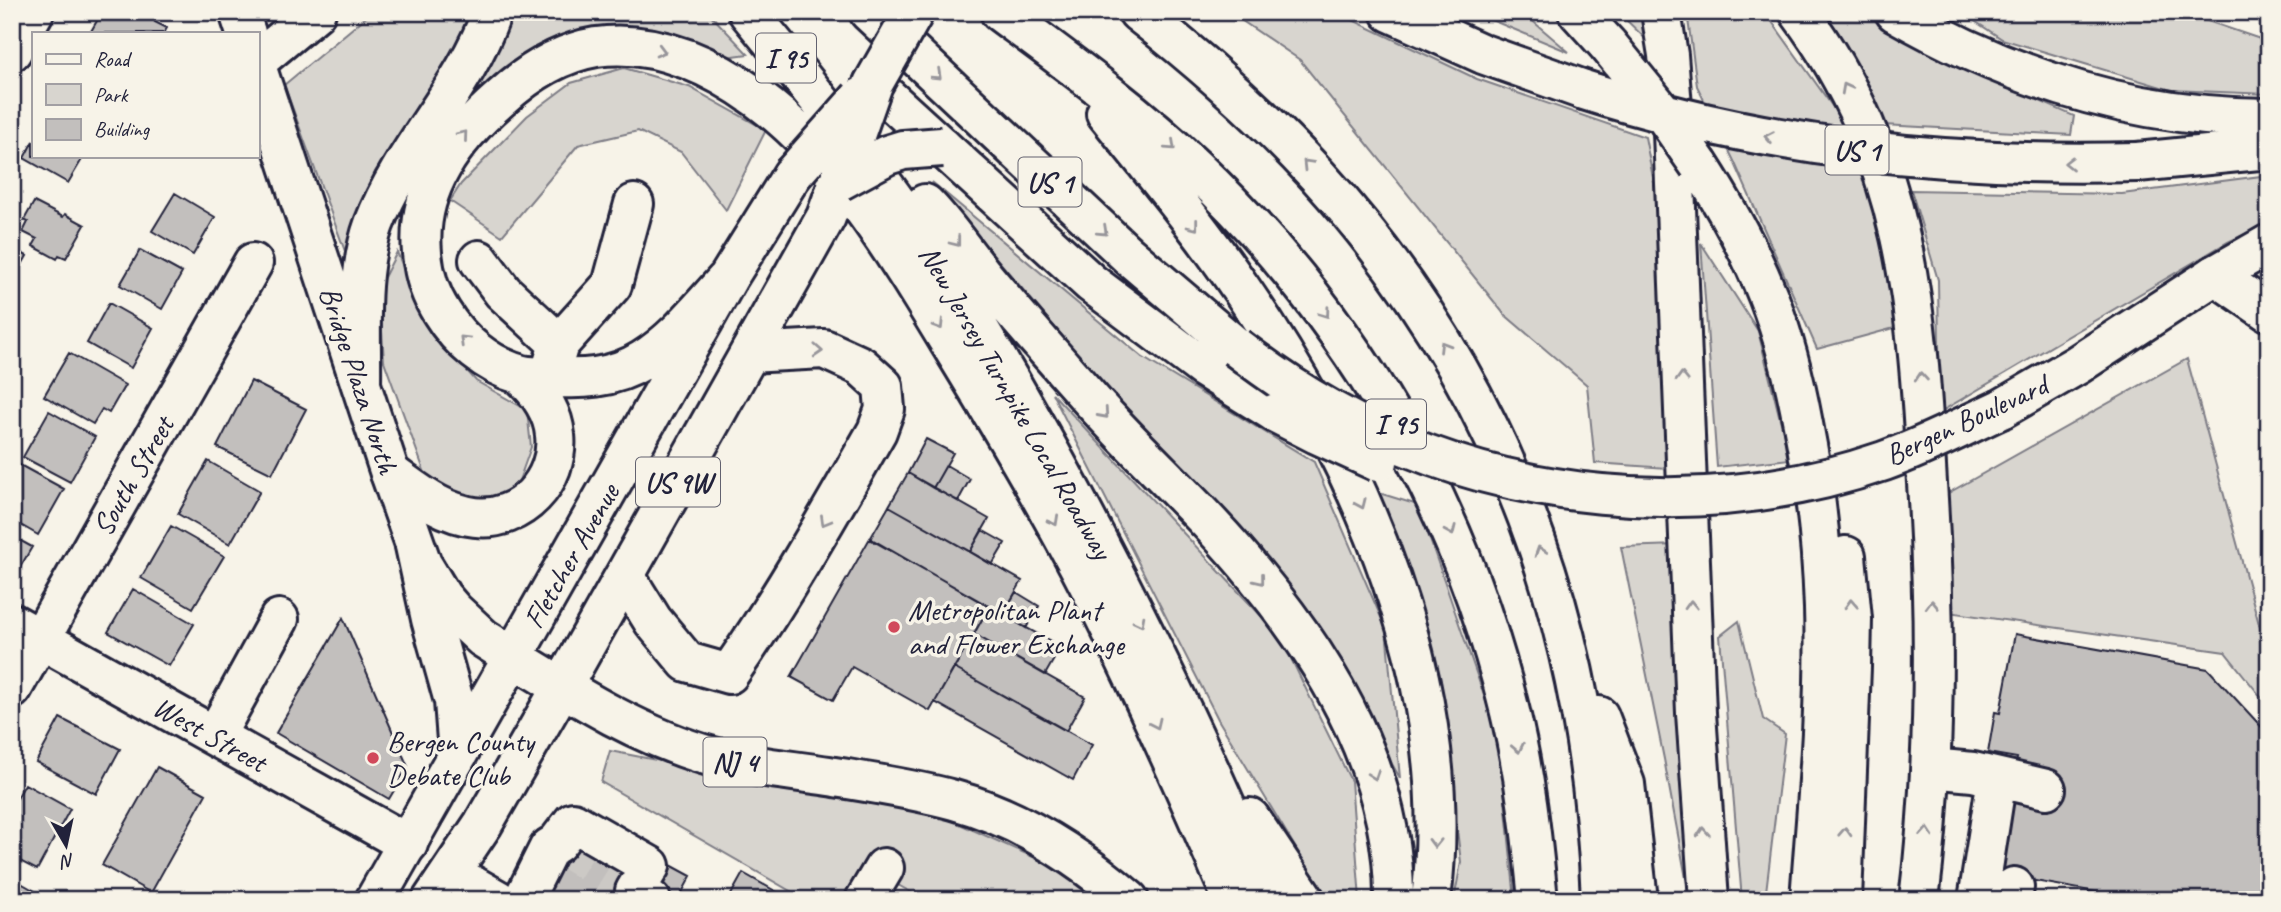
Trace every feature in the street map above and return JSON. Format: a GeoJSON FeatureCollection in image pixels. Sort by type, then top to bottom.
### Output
{"type":"FeatureCollection","features":[{"type":"Feature","properties":{"kind":"main road"},"geometry":{"type":"LineString","coordinates":[[12,51],[34,12]]}},
{"type":"Feature","properties":{"kind":"main road"},"geometry":{"type":"LineString","coordinates":[[239,12],[246,32]]}},
{"type":"Feature","properties":{"kind":"main road"},"geometry":{"type":"LineString","coordinates":[[259,59],[316,12]]}},
{"type":"Feature","properties":{"kind":"main road"},"geometry":{"type":"LineString","coordinates":[[361,384],[364,275],[374,226],[395,182],[472,56],[492,12]]}},
{"type":"Feature","properties":{"kind":"main road","name":"New Jersey Turnpike Local Roadway"},"geometry":{"type":"LineString","coordinates":[[748,12],[824,105],[905,216],[978,325],[1146,633],[1196,738],[1266,900]]}},
{"type":"Feature","properties":{"kind":"main road","name":"US 1"},"geometry":{"type":"LineString","coordinates":[[869,12],[1128,255],[1236,348],[1287,384],[1329,410],[1424,454],[1474,471],[1576,491],[1628,496]]}},
{"type":"Feature","properties":{"kind":"main road","name":"Fletcher Avenue"},"geometry":{"type":"LineString","coordinates":[[442,886],[483,824],[562,687],[825,218],[873,84],[914,12]]}},
{"type":"Feature","properties":{"kind":"main road","name":"I 95"},"geometry":{"type":"LineString","coordinates":[[1000,12],[1061,57],[1167,143],[1246,220],[1319,305],[1388,408],[1452,534],[1494,650],[1511,713],[1523,776],[1538,900]]}},
{"type":"Feature","properties":{"kind":"main road","name":"I 95"},"geometry":{"type":"LineString","coordinates":[[1138,12],[1203,65],[1275,131],[1318,176],[1397,274],[1465,381],[1512,474],[1535,535],[1560,616],[1588,742],[1595,801],[1601,900]]}},
{"type":"Feature","properties":{"kind":"main road"},"geometry":{"type":"LineString","coordinates":[[1578,12],[1655,102],[1699,165],[1737,228],[1768,296],[1790,364],[1817,509],[1824,610],[1820,762],[1810,900]]}},
{"type":"Feature","properties":{"kind":"main road"},"geometry":{"type":"LineString","coordinates":[[1661,12],[1672,107],[1697,737],[1709,900]]}},
{"type":"Feature","properties":{"kind":"main road"},"geometry":{"type":"LineString","coordinates":[[1799,12],[1830,59],[1859,113],[1889,192],[1907,263],[1921,372],[1931,532],[1931,768],[1919,900]]}},
{"type":"Feature","properties":{"kind":"main road"},"geometry":{"type":"LineString","coordinates":[[1895,12],[1992,61],[2071,90],[2172,112],[2202,116],[2269,118]]}},
{"type":"Feature","properties":{"kind":"main road","name":"US 1"},"geometry":{"type":"LineString","coordinates":[[1402,18],[1532,73],[1620,102],[1683,119],[1779,139],[1932,159],[2047,163],[2137,162],[2269,149]]}},
{"type":"Feature","properties":{"kind":"main road"},"geometry":{"type":"LineString","coordinates":[[728,278],[662,347],[632,367],[591,378],[543,365],[491,361],[457,334],[434,300],[425,273],[421,239],[424,208],[437,173],[460,138],[491,106],[527,78],[560,58],[597,47],[635,46],[667,52],[704,67],[756,98],[802,136],[860,207],[915,286],[1001,426],[1056,524],[1119,646],[1233,900]]}},
{"type":"Feature","properties":{"kind":"main road"},"geometry":{"type":"LineString","coordinates":[[1061,57],[1241,288],[1307,395],[1359,500],[1398,596],[1423,694],[1431,746],[1434,794],[1432,900]]}},
{"type":"Feature","properties":{"kind":"main road","name":"Bridge Plaza North"},"geometry":{"type":"LineString","coordinates":[[259,75],[415,546],[432,581],[454,611],[483,638],[513,657]]}},
{"type":"Feature","properties":{"kind":"main road"},"geometry":{"type":"LineString","coordinates":[[873,84],[1039,238],[1114,301],[1221,379],[1298,425],[1396,469],[1469,494],[1551,503],[1628,496]]}},
{"type":"Feature","properties":{"kind":"main road","name":"Fletcher Avenue"},"geometry":{"type":"LineString","coordinates":[[375,900],[728,278],[792,175],[873,84]]}},
{"type":"Feature","properties":{"kind":"main road"},"geometry":{"type":"LineString","coordinates":[[824,105],[928,208],[1008,306],[1111,422],[1234,551],[1304,639],[1350,718],[1374,775],[1391,844],[1394,900]]}},
{"type":"Feature","properties":{"kind":"main road"},"geometry":{"type":"LineString","coordinates":[[839,181],[879,159],[903,150],[942,147]]}},
{"type":"Feature","properties":{"kind":"main road"},"geometry":{"type":"LineString","coordinates":[[390,473],[430,502],[459,514],[488,518],[510,513],[539,489],[551,470],[555,445],[554,427],[537,392],[543,365],[612,285],[634,204]]}},
{"type":"Feature","properties":{"kind":"main road","name":"Bergen Boulevard"},"geometry":{"type":"LineString","coordinates":[[1628,496],[1735,494],[1836,475],[1912,450],[2001,409],[2077,365],[2269,244]]}},
{"type":"Feature","properties":{"kind":"main road"},"geometry":{"type":"LineString","coordinates":[[479,260],[503,292],[543,365]]}},
{"type":"Feature","properties":{"kind":"main road","name":"South Street"},"geometry":{"type":"LineString","coordinates":[[12,689],[26,631],[253,263]]}},
{"type":"Feature","properties":{"kind":"main road"},"geometry":{"type":"LineString","coordinates":[[2216,275],[2269,312]]}},
{"type":"Feature","properties":{"kind":"main road"},"geometry":{"type":"LineString","coordinates":[[625,576],[653,621],[687,662],[729,674],[792,578],[877,431],[885,409],[883,386],[861,366],[824,349],[750,354]]}},
{"type":"Feature","properties":{"kind":"main road"},"geometry":{"type":"LineString","coordinates":[[1800,411],[1842,528],[1850,587],[1851,667],[1842,900]]}},
{"type":"Feature","properties":{"kind":"main road"},"geometry":{"type":"LineString","coordinates":[[415,546],[431,619],[454,701],[458,754]]}},
{"type":"Feature","properties":{"kind":"main road"},"geometry":{"type":"LineString","coordinates":[[1560,616],[1625,784],[1638,900]]}},
{"type":"Feature","properties":{"kind":"main road"},"geometry":{"type":"LineString","coordinates":[[215,736],[279,619]]}},
{"type":"Feature","properties":{"kind":"main road","name":"West Street"},"geometry":{"type":"LineString","coordinates":[[26,631],[408,844]]}},
{"type":"Feature","properties":{"kind":"main road","name":"NJ 4"},"geometry":{"type":"LineString","coordinates":[[513,657],[593,705],[667,741],[713,757],[914,790],[983,810],[1053,843],[1096,872],[1129,900]]}},
{"type":"Feature","properties":{"kind":"main road"},"geometry":{"type":"LineString","coordinates":[[1196,738],[1305,900]]}},
{"type":"Feature","properties":{"kind":"main road"},"geometry":{"type":"LineString","coordinates":[[1931,768],[1973,772],[2046,789]]}},
{"type":"Feature","properties":{"kind":"main road"},"geometry":{"type":"LineString","coordinates":[[1978,900],[1997,778]]}},
{"type":"Feature","properties":{"kind":"main road"},"geometry":{"type":"LineString","coordinates":[[523,900],[549,848],[557,843],[573,822],[650,866],[635,891],[651,900]]}},
{"type":"Feature","properties":{"kind":"main road"},"geometry":{"type":"LineString","coordinates":[[442,886],[498,900]]}},
{"type":"Feature","properties":{"kind":"green space"},"geometry":{"type":"Polygon","coordinates":[[[372,12],[471,12],[457,49],[375,172],[349,262],[284,85],[372,12]]]}},
{"type":"Feature","properties":{"kind":"green space"},"geometry":{"type":"Polygon","coordinates":[[[510,12],[708,12],[748,54],[726,57],[618,29],[462,109],[510,12]]]}},
{"type":"Feature","properties":{"kind":"green space"},"geometry":{"type":"Polygon","coordinates":[[[1229,12],[1336,12],[1477,79],[1645,137],[1658,203],[1667,468],[1595,463],[1587,385],[1504,314],[1300,60],[1229,12]]]}},
{"type":"Feature","properties":{"kind":"green space"},"geometry":{"type":"Polygon","coordinates":[[[1472,12],[1522,12],[1569,52],[1472,12]]]}},
{"type":"Feature","properties":{"kind":"green space"},"geometry":{"type":"Polygon","coordinates":[[[1618,12],[1641,12],[1654,47],[1618,12]]]}},
{"type":"Feature","properties":{"kind":"green space"},"geometry":{"type":"Polygon","coordinates":[[[1687,12],[1765,12],[1840,117],[1869,182],[1898,327],[1817,349],[1734,161],[1697,86],[1687,12]]]}},
{"type":"Feature","properties":{"kind":"green space"},"geometry":{"type":"Polygon","coordinates":[[[1820,12],[1865,12],[1950,62],[2074,116],[2071,135],[1883,125],[1820,12]]]}},
{"type":"Feature","properties":{"kind":"green space"},"geometry":{"type":"Polygon","coordinates":[[[1961,12],[2181,12],[2269,42],[2269,94],[2171,90],[2002,39],[1961,12]]]}},
{"type":"Feature","properties":{"kind":"green space"},"geometry":{"type":"Polygon","coordinates":[[[624,68],[689,87],[766,130],[726,210],[681,152],[638,131],[578,145],[502,236],[450,201],[461,184],[527,116],[571,83],[624,68]]]}},
{"type":"Feature","properties":{"kind":"green space"},"geometry":{"type":"Polygon","coordinates":[[[2269,175],[2269,223],[2228,242],[1940,412],[1938,280],[1911,190],[2122,194],[2269,175]]]}},
{"type":"Feature","properties":{"kind":"green space"},"geometry":{"type":"Polygon","coordinates":[[[932,182],[1142,357],[1314,462],[1386,629],[1400,778],[1297,599],[1140,428],[932,182]]]}},
{"type":"Feature","properties":{"kind":"green space"},"geometry":{"type":"Polygon","coordinates":[[[1701,243],[1758,331],[1790,459],[1717,467],[1701,243]]]}},
{"type":"Feature","properties":{"kind":"green space"},"geometry":{"type":"Polygon","coordinates":[[[397,252],[427,326],[476,381],[527,410],[531,447],[516,489],[482,502],[430,487],[384,361],[379,287],[397,252]]]}},
{"type":"Feature","properties":{"kind":"green space"},"geometry":{"type":"Polygon","coordinates":[[[2187,359],[2269,661],[2269,707],[2225,652],[1941,611],[1936,500],[2187,359]]]}},
{"type":"Feature","properties":{"kind":"green space"},"geometry":{"type":"Polygon","coordinates":[[[1052,393],[1280,636],[1351,781],[1360,900],[1327,900],[1219,721],[1052,393]]]}},
{"type":"Feature","properties":{"kind":"green space"},"geometry":{"type":"Polygon","coordinates":[[[1379,493],[1418,505],[1499,739],[1515,900],[1454,900],[1461,862],[1436,662],[1379,493]]]}},
{"type":"Feature","properties":{"kind":"green space"},"geometry":{"type":"Polygon","coordinates":[[[1677,545],[1690,900],[1621,547],[1677,545]]]}},
{"type":"Feature","properties":{"kind":"green space"},"geometry":{"type":"Polygon","coordinates":[[[1739,621],[1763,719],[1785,734],[1765,900],[1742,900],[1720,636],[1739,621]]]}},
{"type":"Feature","properties":{"kind":"green space"},"geometry":{"type":"Polygon","coordinates":[[[610,751],[942,816],[1082,879],[1099,900],[925,900],[880,875],[865,900],[806,900],[601,782],[610,751]]]}},
{"type":"Feature","properties":{"kind":"building"},"geometry":{"type":"Polygon","coordinates":[[[102,12],[155,12],[159,15],[155,22],[167,28],[165,32],[91,32],[102,12]]]}},
{"type":"Feature","properties":{"kind":"building"},"geometry":{"type":"Polygon","coordinates":[[[32,143],[32,158],[83,158],[68,183],[24,158],[32,143]]]}},
{"type":"Feature","properties":{"kind":"building"},"geometry":{"type":"Polygon","coordinates":[[[175,193],[215,217],[193,255],[152,231],[175,193]]]}},
{"type":"Feature","properties":{"kind":"building"},"geometry":{"type":"Polygon","coordinates":[[[34,202],[85,225],[66,258],[59,255],[57,259],[33,246],[37,239],[23,232],[28,222],[24,220],[34,202]]]}},
{"type":"Feature","properties":{"kind":"building"},"geometry":{"type":"Polygon","coordinates":[[[12,248],[27,256],[12,282],[12,248]]]}},
{"type":"Feature","properties":{"kind":"building"},"geometry":{"type":"Polygon","coordinates":[[[140,250],[182,273],[162,309],[120,285],[140,250]]]}},
{"type":"Feature","properties":{"kind":"building"},"geometry":{"type":"Polygon","coordinates":[[[109,303],[153,328],[131,368],[87,343],[109,303]]]}},
{"type":"Feature","properties":{"kind":"building"},"geometry":{"type":"Polygon","coordinates":[[[69,353],[125,385],[109,413],[102,409],[93,424],[44,396],[69,353]]]}},
{"type":"Feature","properties":{"kind":"building"},"geometry":{"type":"Polygon","coordinates":[[[251,381],[306,409],[272,474],[217,447],[251,381]]]}},
{"type":"Feature","properties":{"kind":"building"},"geometry":{"type":"Polygon","coordinates":[[[49,411],[95,437],[70,482],[23,457],[49,411]]]}},
{"type":"Feature","properties":{"kind":"building"},"geometry":{"type":"Polygon","coordinates":[[[926,439],[953,453],[933,488],[908,473],[926,439]]]}},
{"type":"Feature","properties":{"kind":"building"},"geometry":{"type":"Polygon","coordinates":[[[208,461],[260,491],[230,544],[178,514],[208,461]]]}},
{"type":"Feature","properties":{"kind":"building"},"geometry":{"type":"Polygon","coordinates":[[[18,464],[64,489],[38,535],[12,520],[12,474],[18,464]]]}},
{"type":"Feature","properties":{"kind":"building"},"geometry":{"type":"Polygon","coordinates":[[[946,465],[970,479],[958,501],[933,488],[946,465]]]}},
{"type":"Feature","properties":{"kind":"building"},"geometry":{"type":"Polygon","coordinates":[[[908,473],[989,519],[970,552],[889,506],[908,473]]]}},
{"type":"Feature","properties":{"kind":"building"},"geometry":{"type":"Polygon","coordinates":[[[889,506],[1022,581],[1003,614],[870,539],[889,506]]]}},
{"type":"Feature","properties":{"kind":"building"},"geometry":{"type":"Polygon","coordinates":[[[171,526],[224,556],[193,608],[141,578],[171,526]]]}},
{"type":"Feature","properties":{"kind":"building"},"geometry":{"type":"Polygon","coordinates":[[[982,530],[1005,543],[992,565],[970,552],[982,530]]]}},
{"type":"Feature","properties":{"kind":"building"},"geometry":{"type":"Polygon","coordinates":[[[12,536],[32,547],[12,581],[12,536]]]}},
{"type":"Feature","properties":{"kind":"building"},"geometry":{"type":"Polygon","coordinates":[[[870,538],[989,607],[930,711],[852,667],[833,700],[791,677],[870,538]]]}},
{"type":"Feature","properties":{"kind":"building"},"geometry":{"type":"Polygon","coordinates":[[[133,589],[194,624],[169,666],[108,632],[133,589]]]}},
{"type":"Feature","properties":{"kind":"building"},"geometry":{"type":"Polygon","coordinates":[[[1016,592],[1039,606],[1026,628],[1003,614],[1016,592]]]}},
{"type":"Feature","properties":{"kind":"building"},"geometry":{"type":"Polygon","coordinates":[[[989,607],[1061,647],[1045,675],[974,634],[989,607]]]}},
{"type":"Feature","properties":{"kind":"building"},"geometry":{"type":"Polygon","coordinates":[[[343,618],[408,767],[389,799],[276,733],[343,618]]]}},
{"type":"Feature","properties":{"kind":"building"},"geometry":{"type":"Polygon","coordinates":[[[974,634],[1085,697],[1066,731],[954,668],[974,634]]]}},
{"type":"Feature","properties":{"kind":"building"},"geometry":{"type":"Polygon","coordinates":[[[2015,634],[2208,669],[2269,735],[2269,884],[2266,900],[2140,900],[1996,874],[2017,758],[1988,753],[1995,712],[2000,713],[2015,634]]]}},
{"type":"Feature","properties":{"kind":"building"},"geometry":{"type":"Polygon","coordinates":[[[954,668],[1092,745],[1073,780],[935,702],[954,668]]]}},
{"type":"Feature","properties":{"kind":"building"},"geometry":{"type":"Polygon","coordinates":[[[60,718],[120,749],[96,794],[36,762],[60,718]]]}},
{"type":"Feature","properties":{"kind":"building"},"geometry":{"type":"Polygon","coordinates":[[[157,767],[206,794],[151,893],[102,865],[157,767]]]}},
{"type":"Feature","properties":{"kind":"building"},"geometry":{"type":"Polygon","coordinates":[[[25,784],[70,809],[37,870],[12,857],[12,807],[25,784]]]}},
{"type":"Feature","properties":{"kind":"building"},"geometry":{"type":"Polygon","coordinates":[[[559,856],[583,869],[590,856],[613,870],[605,883],[627,896],[625,900],[563,900],[541,887],[559,856]]]}},
{"type":"Feature","properties":{"kind":"building"},"geometry":{"type":"Polygon","coordinates":[[[667,863],[691,876],[678,900],[653,887],[667,863]]]}},
{"type":"Feature","properties":{"kind":"building"},"geometry":{"type":"Polygon","coordinates":[[[743,873],[791,900],[728,900],[743,873]]]}},
{"type":"Feature","properties":{"kind":"building"},"geometry":{"type":"Polygon","coordinates":[[[12,878],[51,900],[12,900],[12,878]]]}},
{"type":"Feature","properties":{"kind":"tunnel"},"geometry":{"type":"LineString","coordinates":[[557,843],[635,891]]}},
{"type":"Feature","properties":{"kind":"place","name":"Metropolitan Plant and Flower Exchange"},"geometry":{"type":"Point","coordinates":[894,627]}},
{"type":"Feature","properties":{"kind":"place","name":"Bergen County Debate Club"},"geometry":{"type":"Point","coordinates":[373,758]}}]}
